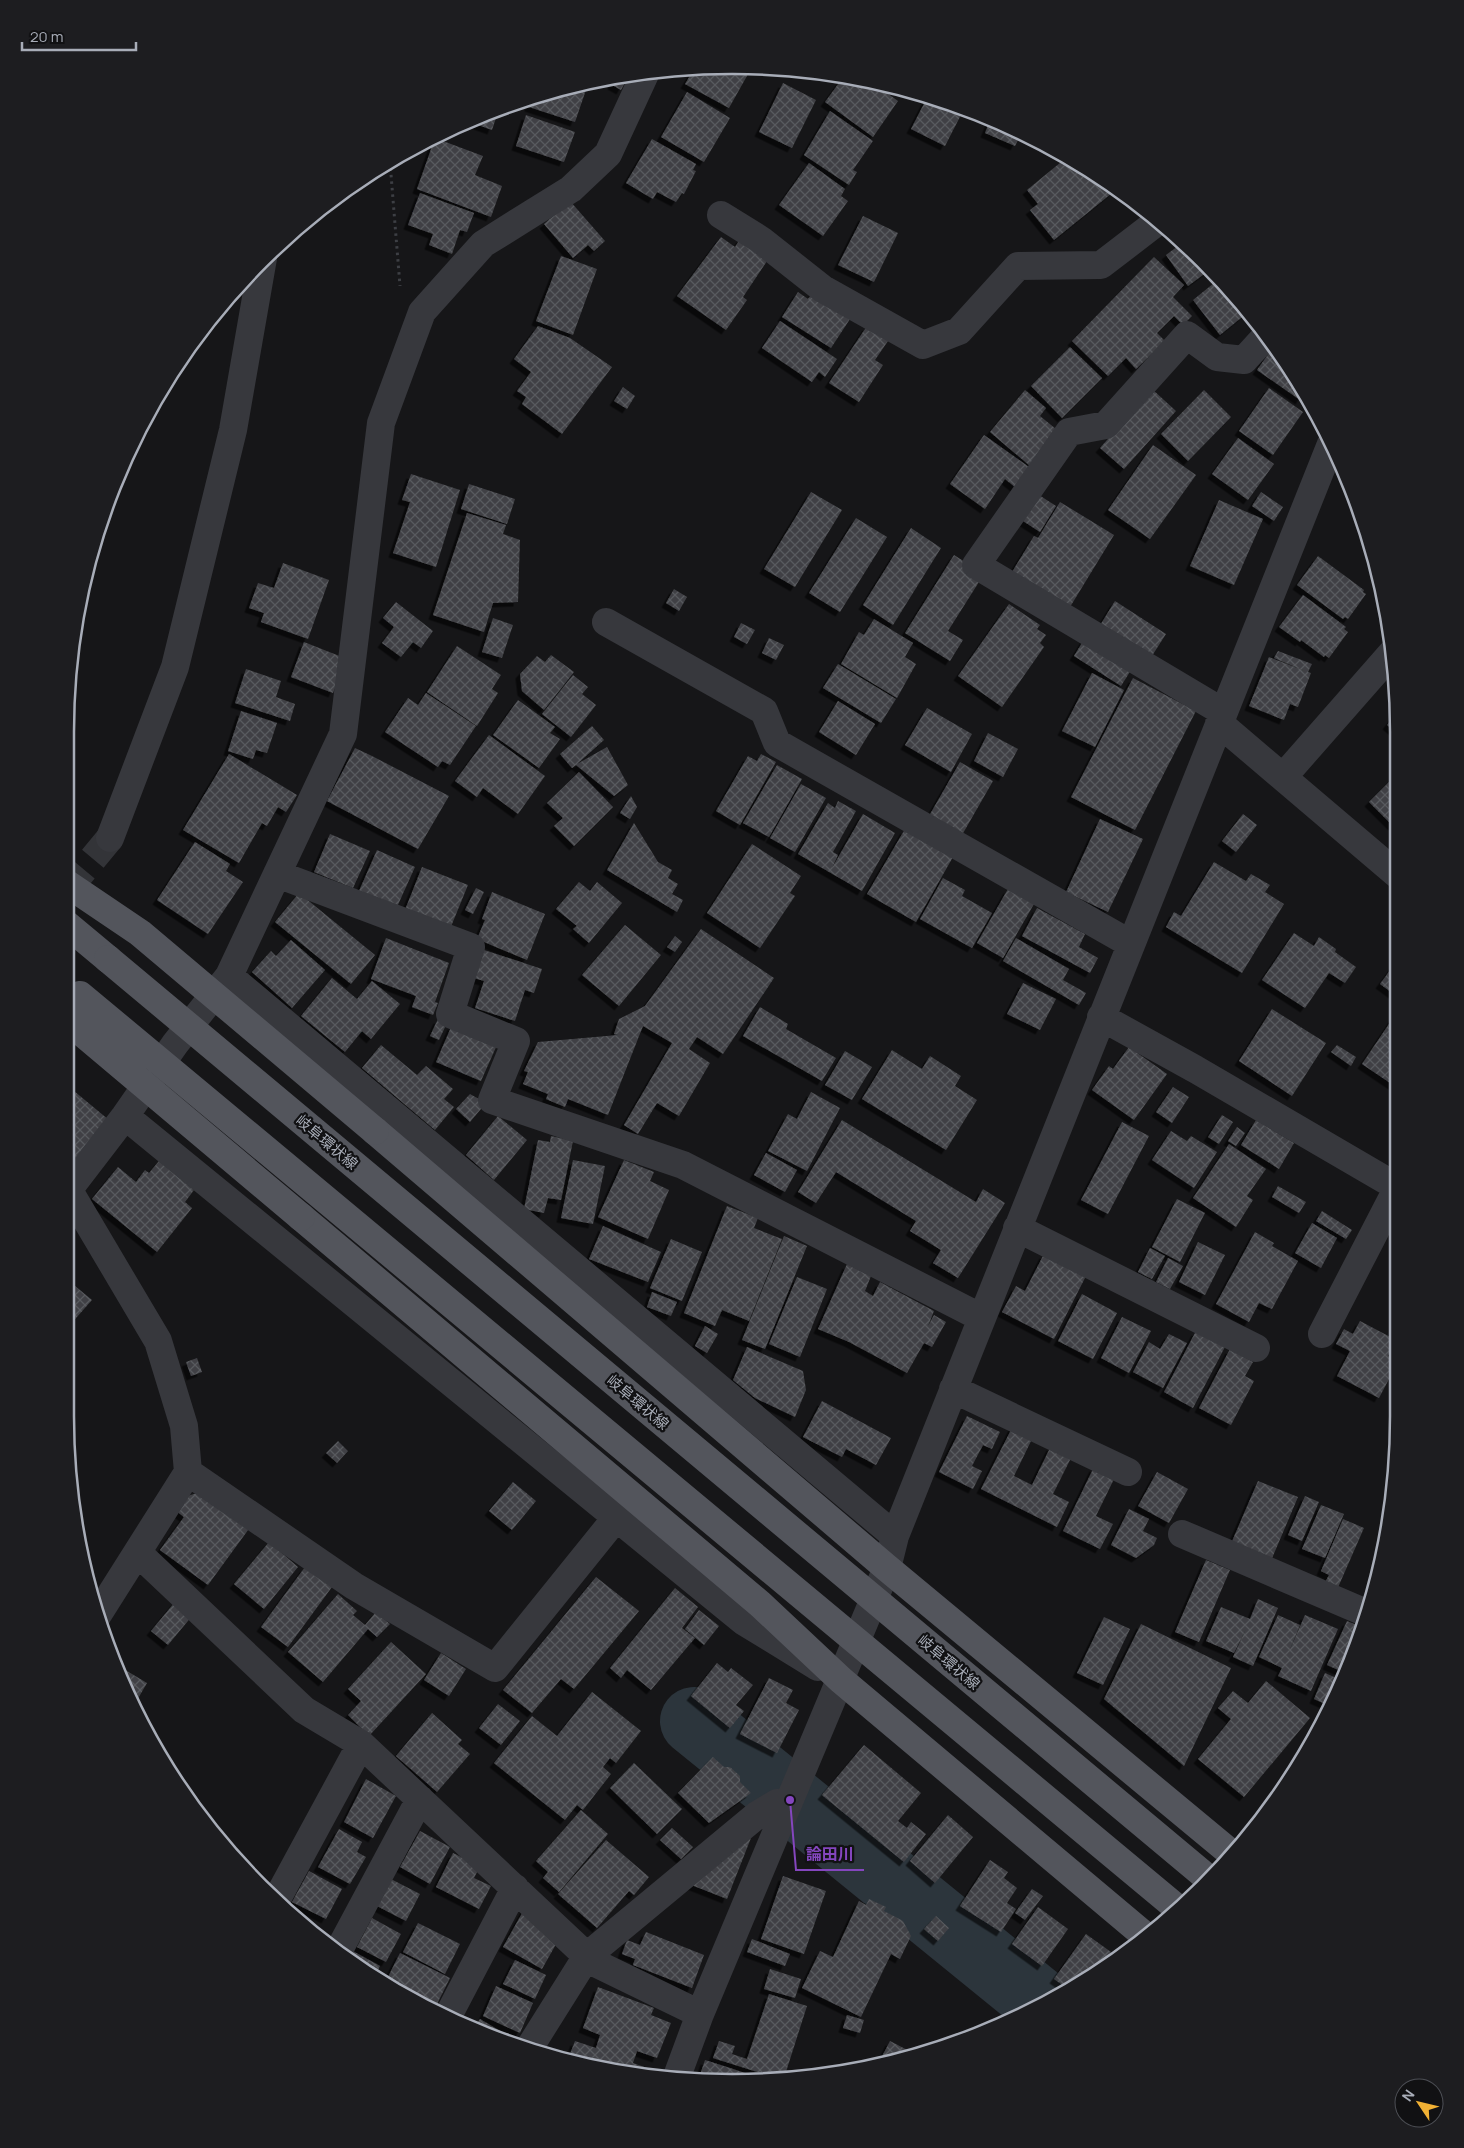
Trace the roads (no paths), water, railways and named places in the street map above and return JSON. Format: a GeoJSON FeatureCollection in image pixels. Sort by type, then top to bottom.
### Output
{"type":"FeatureCollection","features":[{"type":"Feature","properties":{"kind":"main road"},"geometry":{"type":"LineString","coordinates":[[74,888],[140,933],[887,1568],[1227,1850]]}},
{"type":"Feature","properties":{"kind":"main road","name":"岐阜環状線"},"geometry":{"type":"LineString","coordinates":[[74,931],[1203,1874]]}},
{"type":"Feature","properties":{"kind":"main road"},"geometry":{"type":"LineString","coordinates":[[74,990],[1173,1904]]}},
{"type":"Feature","properties":{"kind":"main road"},"geometry":{"type":"LineString","coordinates":[[74,1026],[760,1604],[841,1680],[1140,1932]]}},
{"type":"Feature","properties":{"kind":"street"},"geometry":{"type":"LineString","coordinates":[[74,1182],[125,1116],[176,1044],[229,976],[343,734],[381,423],[422,312],[483,244],[571,189],[608,154],[642,80]]}},
{"type":"Feature","properties":{"kind":"street"},"geometry":{"type":"LineString","coordinates":[[720,216],[761,240],[823,290],[923,344],[959,332],[1018,266],[1101,265],[1152,226]]}},
{"type":"Feature","properties":{"kind":"street"},"geometry":{"type":"LineString","coordinates":[[110,838],[175,667],[233,430],[260,274]]}},
{"type":"Feature","properties":{"kind":"street"},"geometry":{"type":"LineString","coordinates":[[1261,341],[1244,360],[1217,358],[1187,336],[1106,425],[1069,432],[976,565],[1221,718],[1283,777],[1390,868]]}},
{"type":"Feature","properties":{"kind":"street"},"geometry":{"type":"LineString","coordinates":[[679,2072],[700,2014],[887,1568],[895,1536],[1327,453]]}},
{"type":"Feature","properties":{"kind":"street"},"geometry":{"type":"LineString","coordinates":[[606,622],[764,711],[777,743],[1131,944]]}},
{"type":"Feature","properties":{"kind":"street"},"geometry":{"type":"LineString","coordinates":[[1283,777],[1386,659]]}},
{"type":"Feature","properties":{"kind":"street"},"geometry":{"type":"LineString","coordinates":[[277,874],[471,947],[450,1014],[516,1041],[492,1100],[682,1165],[982,1318]]}},
{"type":"Feature","properties":{"kind":"street"},"geometry":{"type":"LineString","coordinates":[[229,976],[895,1536]]}},
{"type":"Feature","properties":{"kind":"street"},"geometry":{"type":"LineString","coordinates":[[1102,1017],[1390,1183]]}},
{"type":"Feature","properties":{"kind":"street"},"geometry":{"type":"LineString","coordinates":[[125,1116],[743,1621],[841,1680]]}},
{"type":"Feature","properties":{"kind":"street"},"geometry":{"type":"LineString","coordinates":[[74,1197],[158,1340],[184,1426],[188,1472],[103,1607]]}},
{"type":"Feature","properties":{"kind":"street"},"geometry":{"type":"LineString","coordinates":[[1322,1334],[1390,1205]]}},
{"type":"Feature","properties":{"kind":"street"},"geometry":{"type":"LineString","coordinates":[[1018,1228],[1256,1348]]}},
{"type":"Feature","properties":{"kind":"street"},"geometry":{"type":"LineString","coordinates":[[953,1390],[1128,1472]]}},
{"type":"Feature","properties":{"kind":"street"},"geometry":{"type":"LineString","coordinates":[[188,1472],[354,1586],[495,1668],[616,1518]]}},
{"type":"Feature","properties":{"kind":"street"},"geometry":{"type":"LineString","coordinates":[[1182,1534],[1360,1610]]}},
{"type":"Feature","properties":{"kind":"street"},"geometry":{"type":"LineString","coordinates":[[138,1553],[304,1710],[360,1744],[594,1962],[700,2014]]}},
{"type":"Feature","properties":{"kind":"street"},"geometry":{"type":"LineString","coordinates":[[280,1894],[360,1744]]}},
{"type":"Feature","properties":{"kind":"street"},"geometry":{"type":"LineString","coordinates":[[341,1945],[420,1799]]}},
{"type":"Feature","properties":{"kind":"street"},"geometry":{"type":"LineString","coordinates":[[532,2043],[587,1956],[757,1815],[777,1803],[785,1810]]}},
{"type":"Feature","properties":{"kind":"street"},"geometry":{"type":"LineString","coordinates":[[451,2011],[515,1888]]}},
{"type":"Feature","properties":{"kind":"waterway"},"geometry":{"type":"LineString","coordinates":[[694,1721],[1036,1999]]}},
{"type":"Feature","properties":{"kind":"tunnel"},"geometry":{"type":"LineString","coordinates":[[74,881],[110,838]]}},
{"type":"Feature","properties":{"kind":"place","name":"論田川"},"geometry":{"type":"Point","coordinates":[790,1800]}}]}
